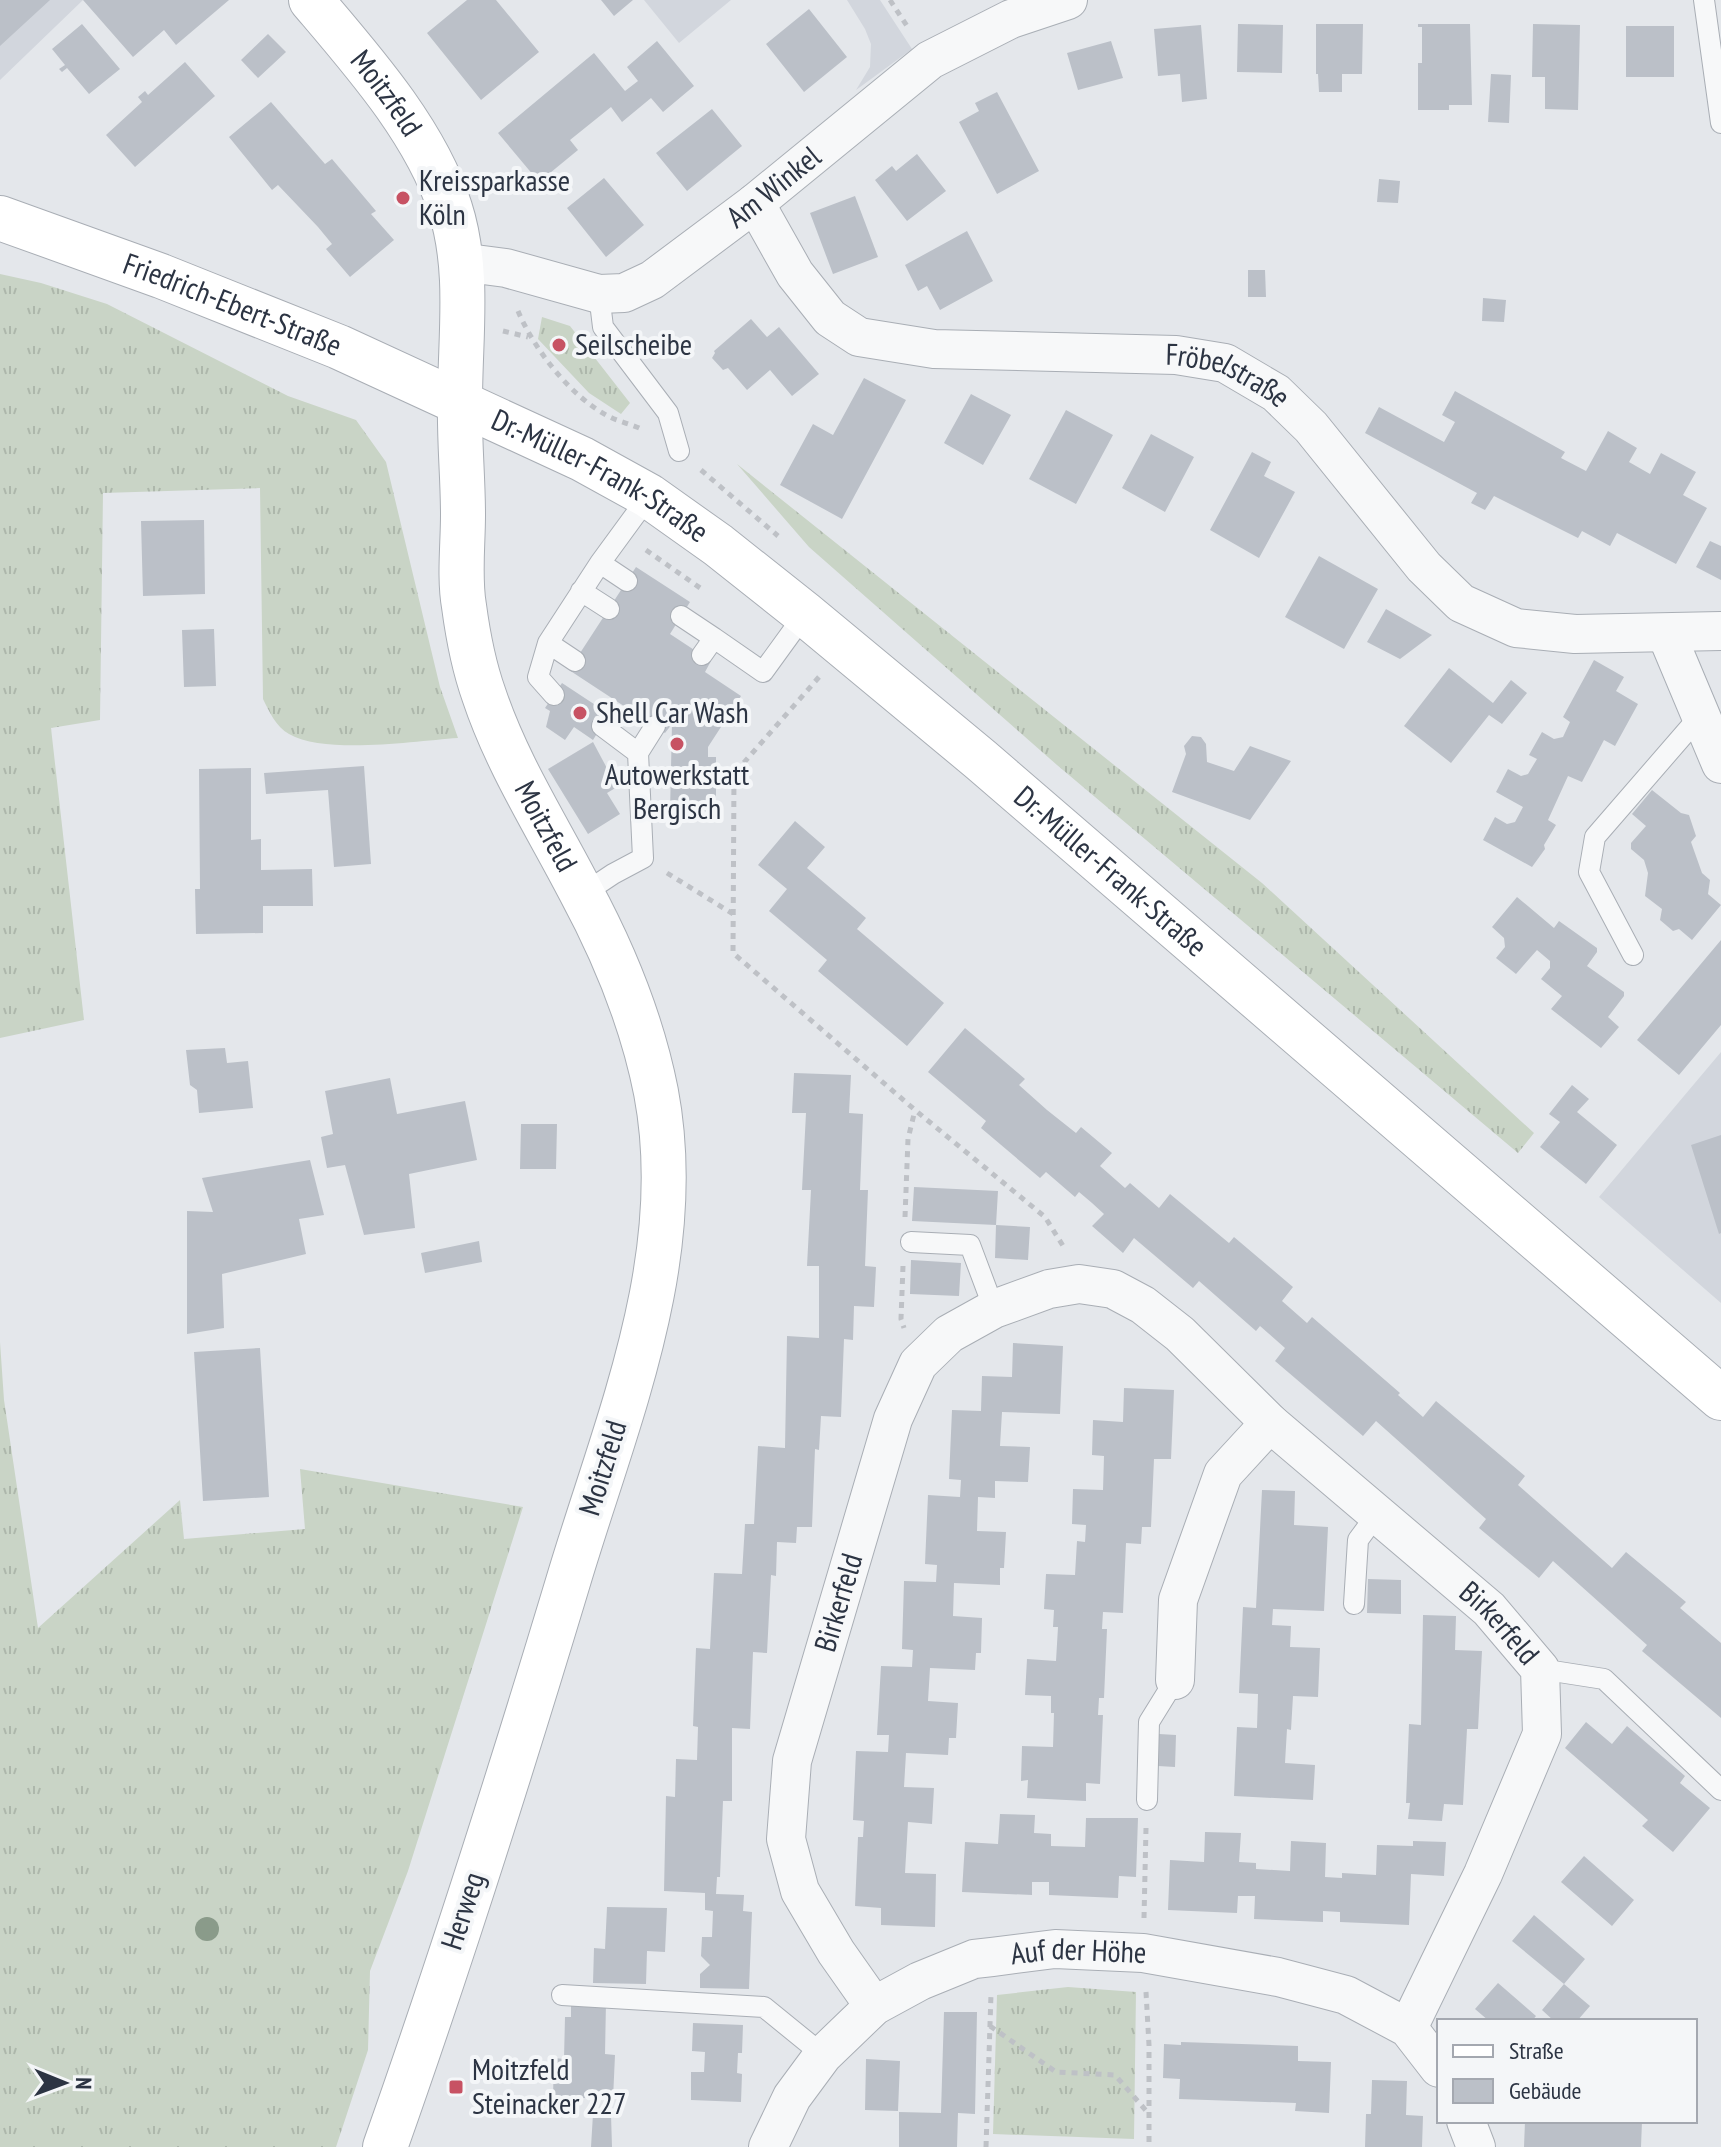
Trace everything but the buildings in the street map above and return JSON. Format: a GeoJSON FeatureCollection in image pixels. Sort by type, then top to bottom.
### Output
{"type":"FeatureCollection","features":[{"type":"Feature","properties":{"kind":"main road","name":"Moitzfeld"},"geometry":{"type":"LineString","coordinates":[[311,0],[368,67],[420,142],[451,208],[460,262],[463,321],[460,402],[462,598],[474,657],[483,693],[503,744],[583,894],[628,993],[657,1097],[662,1151],[662,1206],[657,1264],[647,1320],[540,1675]]}},
{"type":"Feature","properties":{"kind":"main road","name":"Friedrich-Ebert-Straße"},"geometry":{"type":"LineString","coordinates":[[0,218],[161,276],[320,340],[460,402]]}},
{"type":"Feature","properties":{"kind":"main road","name":"Dr.-Müller-Frank-Straße"},"geometry":{"type":"LineString","coordinates":[[460,402],[582,459],[649,496],[718,545],[981,760],[1721,1398]]}},
{"type":"Feature","properties":{"kind":"main road","name":"Herweg"},"geometry":{"type":"LineString","coordinates":[[385,2147],[540,1675]]}},
{"type":"Feature","properties":{"kind":"street","name":"Am Winkel"},"geometry":{"type":"LineString","coordinates":[[460,262],[506,268],[599,294],[624,293],[652,280],[755,203],[930,60],[1011,19],[1068,0]]}},
{"type":"Feature","properties":{"kind":"street","name":"Fröbelstraße"},"geometry":{"type":"LineString","coordinates":[[755,203],[795,274],[830,318],[859,337],[934,349],[1176,355],[1225,363],[1276,393],[1311,427],[1424,567],[1461,603],[1516,628],[1575,634],[1721,631]]}},
{"type":"Feature","properties":{"kind":"street"},"geometry":{"type":"LineString","coordinates":[[1666,633],[1721,764]]}},
{"type":"Feature","properties":{"kind":"street","name":"Birkerfeld"},"geometry":{"type":"LineString","coordinates":[[874,2006],[836,1952],[800,1891],[786,1839],[792,1761],[893,1419],[918,1364],[949,1334],[994,1309],[1049,1289],[1079,1284],[1113,1289],[1143,1305],[1180,1334],[1270,1423],[1489,1609],[1540,1669],[1542,1734],[1483,1874],[1408,2028]]}},
{"type":"Feature","properties":{"kind":"street"},"geometry":{"type":"LineString","coordinates":[[1175,1680],[1178,1600],[1223,1474],[1270,1423]]}},
{"type":"Feature","properties":{"kind":"street","name":"Auf der Höhe"},"geometry":{"type":"LineString","coordinates":[[768,2147],[792,2097],[823,2055],[874,2006],[920,1981],[974,1959],[1055,1949],[1143,1953],[1278,1977],[1346,1995],[1408,2028],[1437,2065]]}},
{"type":"Feature","properties":{"kind":"street"},"geometry":{"type":"LineString","coordinates":[[1467,2123],[1476,2147]]}},
{"type":"Feature","properties":{"kind":"lane"},"geometry":{"type":"LineString","coordinates":[[1704,0],[1721,123]]}},
{"type":"Feature","properties":{"kind":"lane"},"geometry":{"type":"LineString","coordinates":[[599,294],[603,327],[668,413],[679,451]]}},
{"type":"Feature","properties":{"kind":"lane"},"geometry":{"type":"LineString","coordinates":[[554,695],[538,677],[548,643],[600,563],[649,496]]}},
{"type":"Feature","properties":{"kind":"lane"},"geometry":{"type":"LineString","coordinates":[[600,563],[627,581]]}},
{"type":"Feature","properties":{"kind":"lane"},"geometry":{"type":"LineString","coordinates":[[581,591],[609,609]]}},
{"type":"Feature","properties":{"kind":"lane"},"geometry":{"type":"LineString","coordinates":[[681,616],[763,672],[805,614]]}},
{"type":"Feature","properties":{"kind":"lane"},"geometry":{"type":"LineString","coordinates":[[702,655],[714,638]]}},
{"type":"Feature","properties":{"kind":"lane"},"geometry":{"type":"LineString","coordinates":[[548,643],[575,661]]}},
{"type":"Feature","properties":{"kind":"lane"},"geometry":{"type":"LineString","coordinates":[[1633,955],[1589,872],[1595,837],[1699,717]]}},
{"type":"Feature","properties":{"kind":"lane"},"geometry":{"type":"LineString","coordinates":[[583,894],[643,858],[638,753],[655,726]]}},
{"type":"Feature","properties":{"kind":"lane"},"geometry":{"type":"LineString","coordinates":[[608,730],[638,753]]}},
{"type":"Feature","properties":{"kind":"lane"},"geometry":{"type":"LineString","coordinates":[[911,1242],[970,1245],[994,1309]]}},
{"type":"Feature","properties":{"kind":"lane"},"geometry":{"type":"LineString","coordinates":[[1354,1604],[1358,1540],[1377,1514]]}},
{"type":"Feature","properties":{"kind":"lane"},"geometry":{"type":"LineString","coordinates":[[1540,1669],[1604,1679],[1721,1790]]}},
{"type":"Feature","properties":{"kind":"lane"},"geometry":{"type":"LineString","coordinates":[[1147,1800],[1149,1722],[1175,1680]]}},
{"type":"Feature","properties":{"kind":"lane"},"geometry":{"type":"LineString","coordinates":[[562,1995],[764,2007],[823,2055]]}},
{"type":"Feature","properties":{"kind":"path"},"geometry":{"type":"LineString","coordinates":[[506,268],[512,297],[529,337],[563,379],[607,415]]}},
{"type":"Feature","properties":{"kind":"path"},"geometry":{"type":"LineString","coordinates":[[843,646],[734,774],[733,953],[1045,1217],[1065,1250],[1079,1284]]}},
{"type":"Feature","properties":{"kind":"path"},"geometry":{"type":"LineString","coordinates":[[643,858],[733,914]]}},
{"type":"Feature","properties":{"kind":"path"},"geometry":{"type":"LineString","coordinates":[[1147,1800],[1143,1953],[1149,2045],[1149,2147]]}},
{"type":"Feature","properties":{"kind":"path"},"geometry":{"type":"LineString","coordinates":[[986,2147],[992,1957]]}},
{"type":"Feature","properties":{"kind":"path"},"geometry":{"type":"LineString","coordinates":[[990,2026],[1056,2072],[1115,2075],[1149,2114]]}},
{"type":"Feature","properties":{"kind":"shaded area"},"geometry":{"type":"Polygon","coordinates":[[[0,0],[83,0],[0,80],[0,0]]]}},
{"type":"Feature","properties":{"kind":"shaded area"},"geometry":{"type":"Polygon","coordinates":[[[644,0],[731,0],[679,43],[644,0]]]}},
{"type":"Feature","properties":{"kind":"shaded area"},"geometry":{"type":"Polygon","coordinates":[[[847,0],[880,0],[912,49],[856,90],[870,67],[871,44],[847,0]]]}},
{"type":"Feature","properties":{"kind":"shaded area"},"geometry":{"type":"Polygon","coordinates":[[[1721,1052],[1721,1303],[1599,1197],[1721,1052]]]}},
{"type":"Feature","properties":{"kind":"green space"},"geometry":{"type":"Polygon","coordinates":[[[0,274],[41,283],[107,304],[288,396],[356,420],[386,462],[440,687],[458,738],[371,745],[325,744],[289,734],[277,723],[263,699],[260,488],[103,493],[100,720],[51,728],[84,1020],[0,1038],[0,274]]]}},
{"type":"Feature","properties":{"kind":"green space"},"geometry":{"type":"Polygon","coordinates":[[[542,317],[570,326],[630,403],[621,414],[589,393],[538,339],[542,317]]]}},
{"type":"Feature","properties":{"kind":"green space"},"geometry":{"type":"Polygon","coordinates":[[[737,464],[1262,883],[1534,1133],[1518,1153],[1057,765],[809,547],[737,464]]]}},
{"type":"Feature","properties":{"kind":"green space"},"geometry":{"type":"Polygon","coordinates":[[[0,1342],[4,1400],[38,1628],[180,1500],[184,1539],[305,1529],[300,1469],[523,1507],[408,1871],[370,1971],[368,2050],[336,2147],[0,2147],[0,1342]]]}},
{"type":"Feature","properties":{"kind":"green space"},"geometry":{"type":"Polygon","coordinates":[[[1068,1987],[1136,1992],[1134,2139],[993,2134],[997,1995],[1068,1987]]]}},
{"type":"Feature","properties":{"kind":"place","name":"Kreissparkasse Köln"},"geometry":{"type":"Point","coordinates":[403,198]}},
{"type":"Feature","properties":{"kind":"place","name":"Seilscheibe"},"geometry":{"type":"Point","coordinates":[559,345]}},
{"type":"Feature","properties":{"kind":"place","name":"Shell Car Wash"},"geometry":{"type":"Point","coordinates":[580,713]}},
{"type":"Feature","properties":{"kind":"place","name":"Autowerkstatt Bergisch"},"geometry":{"type":"Point","coordinates":[677,744]}},
{"type":"Feature","properties":{"kind":"place","name":"Moitzfeld Steinacker 227"},"geometry":{"type":"Point","coordinates":[456,2087]}}]}
